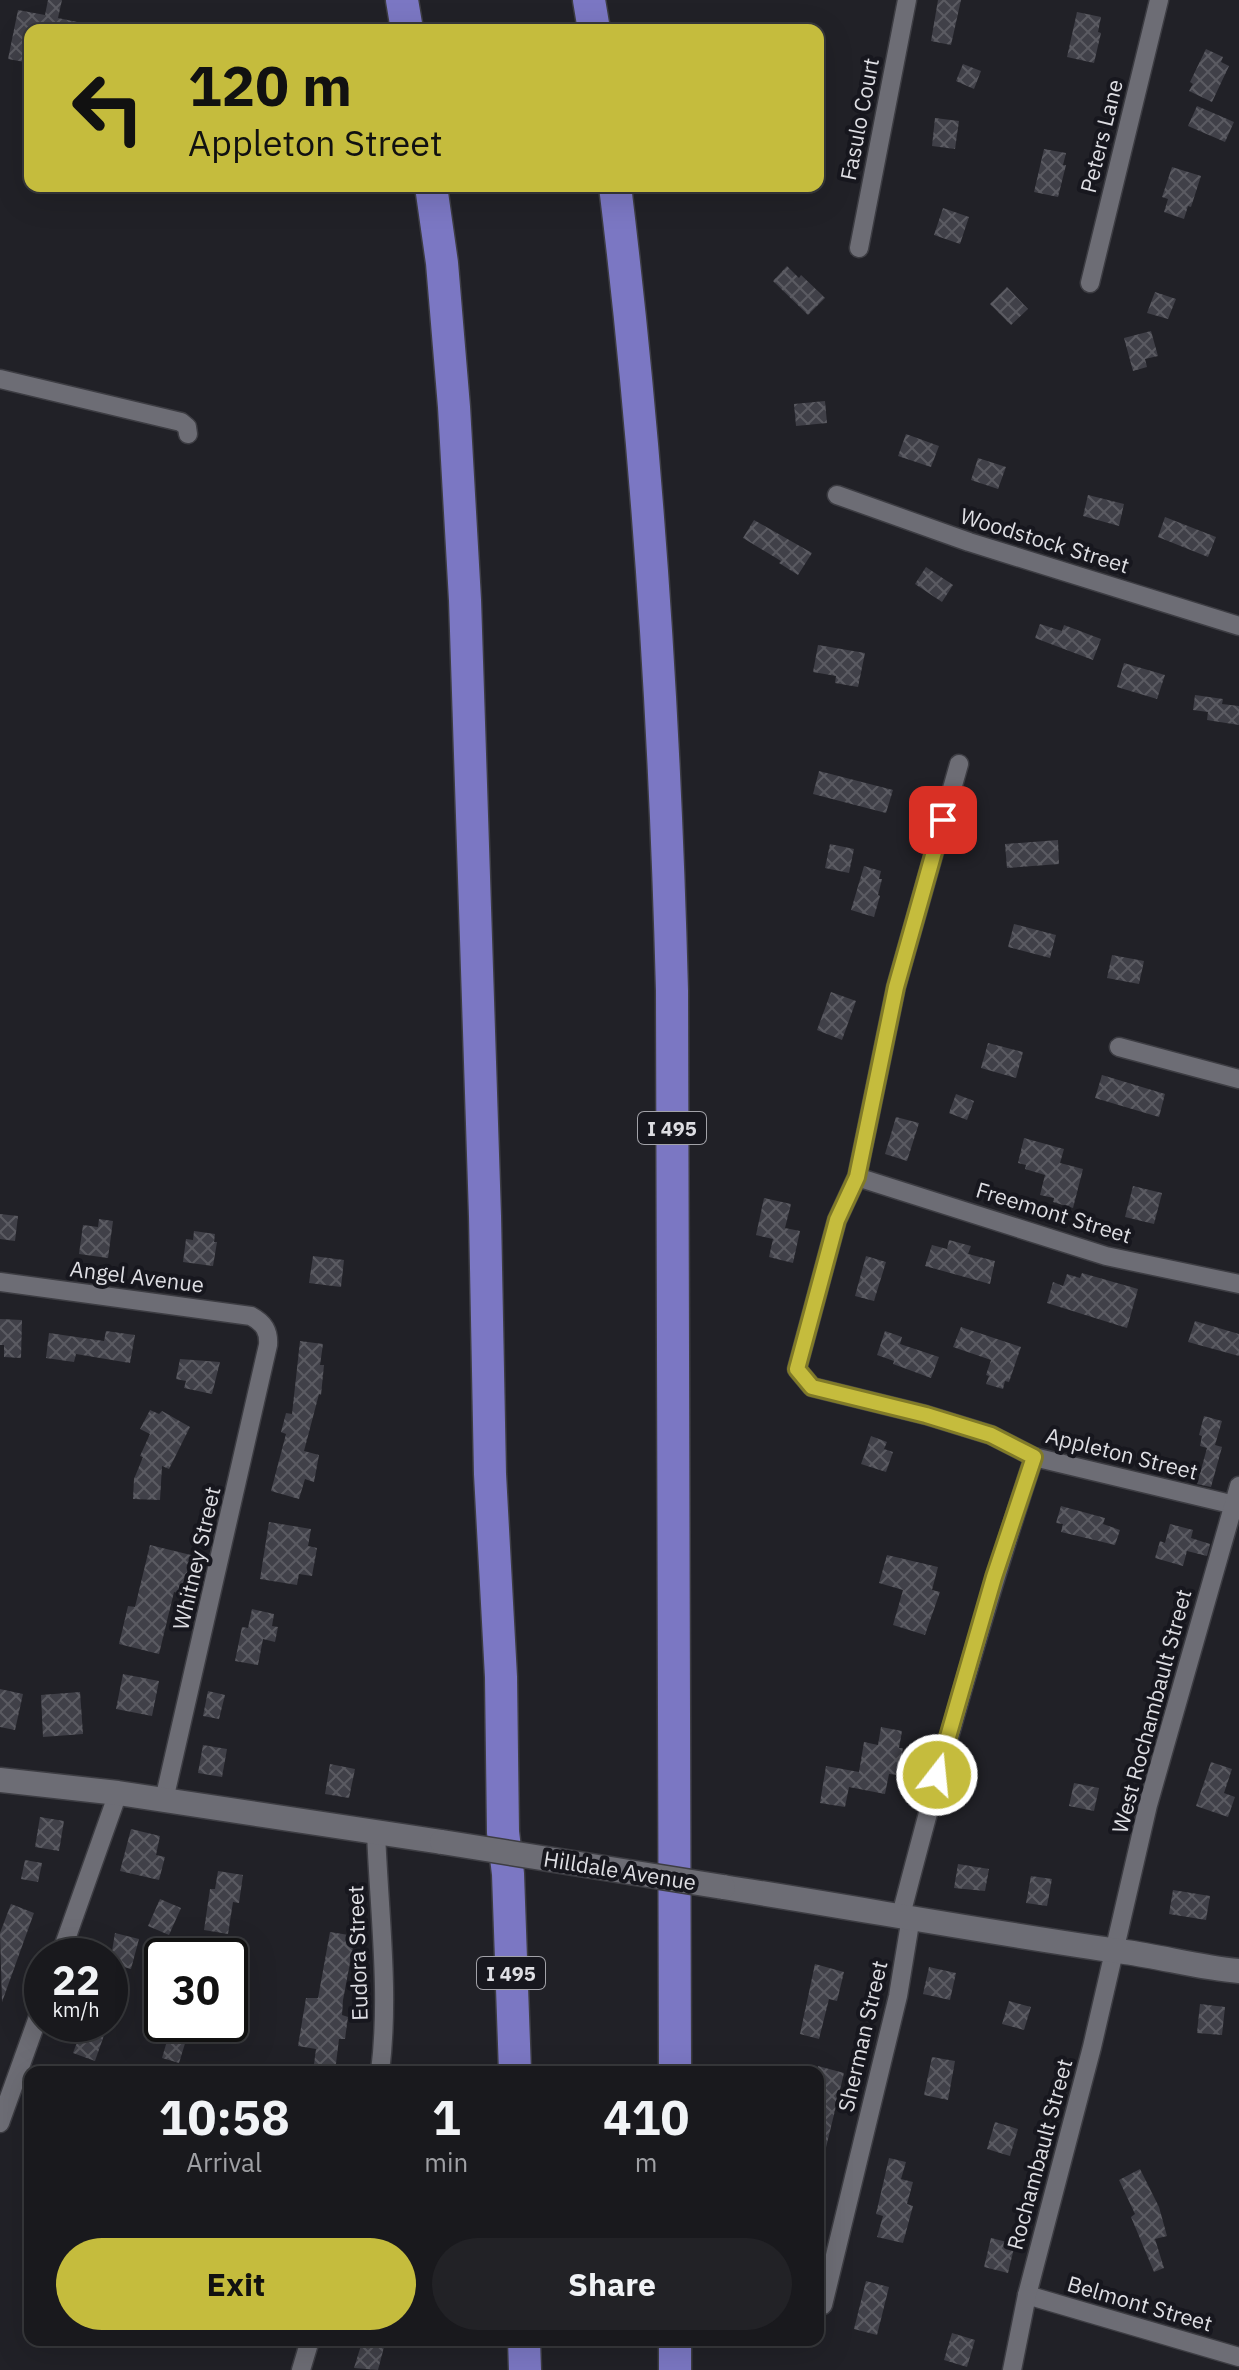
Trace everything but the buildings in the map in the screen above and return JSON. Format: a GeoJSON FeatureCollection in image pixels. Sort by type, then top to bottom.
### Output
{"type":"FeatureCollection","features":[{"type":"Feature","properties":{"kind":"highway"},"geometry":{"type":"LineString","coordinates":[[402,0],[406,24]]}},
{"type":"Feature","properties":{"kind":"highway"},"geometry":{"type":"LineString","coordinates":[[589,0],[593,24]]}},
{"type":"Feature","properties":{"kind":"highway","name":"I 495"},"geometry":{"type":"LineString","coordinates":[[432,192],[442,263],[454,407],[465,600],[490,1474],[501,1677],[503,1832],[508,1874],[515,2066]]}},
{"type":"Feature","properties":{"kind":"highway","name":"I 495"},"geometry":{"type":"LineString","coordinates":[[616,192],[644,451],[668,822],[672,991],[675,2066]]}},
{"type":"Feature","properties":{"kind":"highway"},"geometry":{"type":"LineString","coordinates":[[524,2346],[525,2370]]}},
{"type":"Feature","properties":{"kind":"highway"},"geometry":{"type":"LineString","coordinates":[[675,2346],[675,2370]]}},
{"type":"Feature","properties":{"kind":"main road"},"geometry":{"type":"LineString","coordinates":[[0,1767],[16,1770],[42,1784]]}},
{"type":"Feature","properties":{"kind":"main road","name":"Hilldale Avenue"},"geometry":{"type":"LineString","coordinates":[[0,1780],[118,1793],[442,1842],[1239,1971]]}},
{"type":"Feature","properties":{"kind":"street","name":"Fasulo Court"},"geometry":{"type":"LineString","coordinates":[[859,248],[907,0]]}},
{"type":"Feature","properties":{"kind":"street","name":"Peters Lane"},"geometry":{"type":"LineString","coordinates":[[1090,283],[1159,0]]}},
{"type":"Feature","properties":{"kind":"street"},"geometry":{"type":"LineString","coordinates":[[0,379],[175,420],[185,424],[188,434]]}},
{"type":"Feature","properties":{"kind":"street","name":"Woodstock Street"},"geometry":{"type":"LineString","coordinates":[[837,495],[969,542],[1239,626]]}},
{"type":"Feature","properties":{"kind":"street"},"geometry":{"type":"LineString","coordinates":[[857,1177],[896,987],[959,764]]}},
{"type":"Feature","properties":{"kind":"street"},"geometry":{"type":"LineString","coordinates":[[1119,1047],[1239,1079]]}},
{"type":"Feature","properties":{"kind":"street","name":"Freemont Street"},"geometry":{"type":"LineString","coordinates":[[857,1177],[1106,1256],[1239,1284]]}},
{"type":"Feature","properties":{"kind":"street","name":"Appleton Street"},"geometry":{"type":"LineString","coordinates":[[857,1177],[837,1220],[797,1369],[812,1387],[926,1415],[991,1435],[1034,1457],[1236,1506]]}},
{"type":"Feature","properties":{"kind":"street","name":"Angel Avenue"},"geometry":{"type":"LineString","coordinates":[[0,1282],[251,1316],[265,1327]]}},
{"type":"Feature","properties":{"kind":"street","name":"Whitney Street"},"geometry":{"type":"LineString","coordinates":[[164,1800],[268,1345],[265,1327]]}},
{"type":"Feature","properties":{"kind":"street","name":"Sherman Street"},"geometry":{"type":"LineString","coordinates":[[824,2301],[898,1996],[906,1916],[937,1775],[994,1577],[1034,1457]]}},
{"type":"Feature","properties":{"kind":"street","name":"West Rochambault Street"},"geometry":{"type":"LineString","coordinates":[[1114,1950],[1148,1805],[1236,1506],[1239,1486]]}},
{"type":"Feature","properties":{"kind":"street"},"geometry":{"type":"LineString","coordinates":[[66,1938],[118,1793]]}},
{"type":"Feature","properties":{"kind":"street","name":"Eudora Street"},"geometry":{"type":"LineString","coordinates":[[376,1832],[384,2007],[381,2066]]}},
{"type":"Feature","properties":{"kind":"street","name":"Rochambault Street"},"geometry":{"type":"LineString","coordinates":[[1012,2370],[1054,2182],[1092,2047],[1114,1950]]}},
{"type":"Feature","properties":{"kind":"street"},"geometry":{"type":"LineString","coordinates":[[0,2123],[29,2042]]}},
{"type":"Feature","properties":{"kind":"street","name":"Belmont Street"},"geometry":{"type":"LineString","coordinates":[[1027,2295],[1239,2357]]}},
{"type":"Feature","properties":{"kind":"street"},"geometry":{"type":"LineString","coordinates":[[301,2370],[308,2346]]}},
{"type":"Feature","properties":{"kind":"route"},"geometry":{"type":"LineString","coordinates":[[937,1775],[994,1577],[1034,1457],[991,1435],[926,1415],[812,1387],[797,1369],[837,1220],[857,1177],[896,987],[943,820]]}}]}
